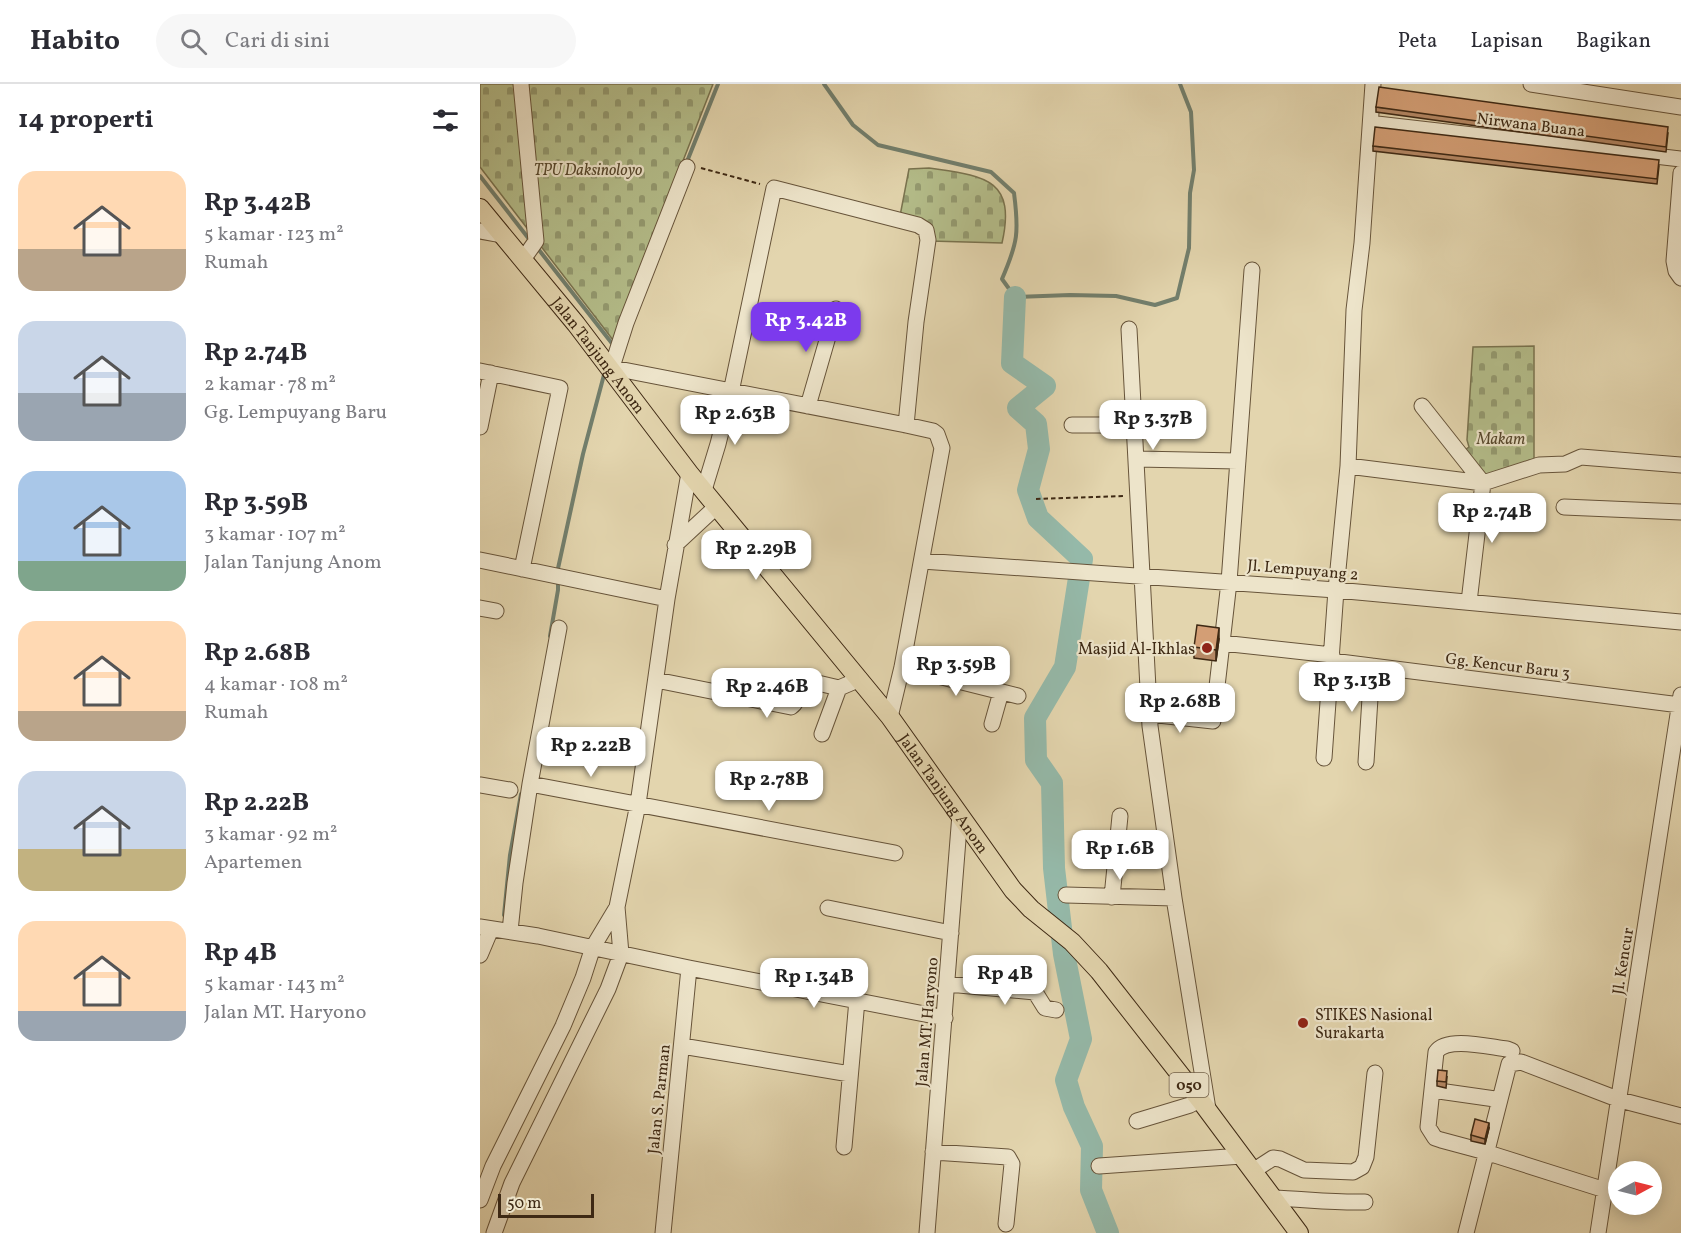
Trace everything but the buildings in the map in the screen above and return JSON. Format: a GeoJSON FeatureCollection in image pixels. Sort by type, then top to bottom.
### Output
{"type":"FeatureCollection","features":[{"type":"Feature","properties":{"kind":"main road","name":"Jalan Tanjung Anom"},"geometry":{"type":"LineString","coordinates":[[480,208],[524,258],[610,367],[689,473],[890,717],[1013,890],[1031,909],[1072,942],[1122,999],[1273,1198],[1292,1230]]}},
{"type":"Feature","properties":{"kind":"street"},"geometry":{"type":"LineString","coordinates":[[521,84],[536,241],[524,258]]}},
{"type":"Feature","properties":{"kind":"street"},"geometry":{"type":"LineString","coordinates":[[1324,758],[1335,590],[1348,466],[1355,305],[1374,84]]}},
{"type":"Feature","properties":{"kind":"street"},"geometry":{"type":"LineString","coordinates":[[1531,84],[1681,107]]}},
{"type":"Feature","properties":{"kind":"street","name":"Nirwana Buana"},"geometry":{"type":"LineString","coordinates":[[1377,124],[1681,159]]}},
{"type":"Feature","properties":{"kind":"street"},"geometry":{"type":"LineString","coordinates":[[687,166],[610,367],[933,431],[940,441],[942,448],[922,561],[890,717]]}},
{"type":"Feature","properties":{"kind":"street"},"geometry":{"type":"LineString","coordinates":[[1681,173],[1674,261],[1676,271],[1681,278]]}},
{"type":"Feature","properties":{"kind":"street"},"geometry":{"type":"LineString","coordinates":[[704,490],[731,392],[774,188],[918,225],[926,230],[928,240],[916,322],[906,425]]}},
{"type":"Feature","properties":{"kind":"street"},"geometry":{"type":"LineString","coordinates":[[480,231],[502,235]]}},
{"type":"Feature","properties":{"kind":"street"},"geometry":{"type":"LineString","coordinates":[[1149,714],[1214,721],[1229,582],[1252,270]]}},
{"type":"Feature","properties":{"kind":"street"},"geometry":{"type":"LineString","coordinates":[[808,406],[836,309]]}},
{"type":"Feature","properties":{"kind":"street"},"geometry":{"type":"LineString","coordinates":[[1130,329],[1149,714],[1204,1105],[1190,1106],[1137,1121]]}},
{"type":"Feature","properties":{"kind":"street"},"geometry":{"type":"LineString","coordinates":[[480,427],[485,372],[560,388],[522,569]]}},
{"type":"Feature","properties":{"kind":"street"},"geometry":{"type":"LineString","coordinates":[[1422,406],[1483,483],[1469,602]]}},
{"type":"Feature","properties":{"kind":"street"},"geometry":{"type":"LineString","coordinates":[[1072,425],[1135,424]]}},
{"type":"Feature","properties":{"kind":"street"},"geometry":{"type":"LineString","coordinates":[[1348,466],[1483,483],[1539,465],[1564,464],[1581,457],[1681,465]]}},
{"type":"Feature","properties":{"kind":"street"},"geometry":{"type":"LineString","coordinates":[[1137,459],[1238,461]]}},
{"type":"Feature","properties":{"kind":"street"},"geometry":{"type":"LineString","coordinates":[[494,1233],[512,1183],[608,989],[621,954],[617,907],[638,804],[675,546],[689,473]]}},
{"type":"Feature","properties":{"kind":"street"},"geometry":{"type":"LineString","coordinates":[[675,546],[717,506]]}},
{"type":"Feature","properties":{"kind":"street"},"geometry":{"type":"LineString","coordinates":[[1564,507],[1681,512]]}},
{"type":"Feature","properties":{"kind":"street"},"geometry":{"type":"LineString","coordinates":[[480,560],[667,599]]}},
{"type":"Feature","properties":{"kind":"street","name":"Jl. Lempuyang 2"},"geometry":{"type":"LineString","coordinates":[[922,561],[1335,590],[1681,622]]}},
{"type":"Feature","properties":{"kind":"street"},"geometry":{"type":"LineString","coordinates":[[480,608],[496,611]]}},
{"type":"Feature","properties":{"kind":"street"},"geometry":{"type":"LineString","coordinates":[[510,932],[530,784],[559,628]]}},
{"type":"Feature","properties":{"kind":"street","name":"Gg. Kencur Baru 3"},"geometry":{"type":"LineString","coordinates":[[1222,643],[1332,658],[1372,666],[1680,700]]}},
{"type":"Feature","properties":{"kind":"street"},"geometry":{"type":"LineString","coordinates":[[1365,762],[1372,666]]}},
{"type":"Feature","properties":{"kind":"street"},"geometry":{"type":"LineString","coordinates":[[902,667],[1018,696]]}},
{"type":"Feature","properties":{"kind":"street"},"geometry":{"type":"LineString","coordinates":[[656,680],[791,707],[796,703],[805,680],[839,688],[860,679]]}},
{"type":"Feature","properties":{"kind":"street"},"geometry":{"type":"LineString","coordinates":[[822,734],[839,688]]}},
{"type":"Feature","properties":{"kind":"street"},"geometry":{"type":"LineString","coordinates":[[992,724],[1001,692]]}},
{"type":"Feature","properties":{"kind":"street","name":"Jl. Kencur"},"geometry":{"type":"LineString","coordinates":[[1598,1233],[1680,700]]}},
{"type":"Feature","properties":{"kind":"street"},"geometry":{"type":"LineString","coordinates":[[530,784],[895,853]]}},
{"type":"Feature","properties":{"kind":"street"},"geometry":{"type":"LineString","coordinates":[[480,785],[510,790]]}},
{"type":"Feature","properties":{"kind":"street","name":"Jalan MT. Haryono"},"geometry":{"type":"LineString","coordinates":[[927,1233],[960,814]]}},
{"type":"Feature","properties":{"kind":"street"},"geometry":{"type":"LineString","coordinates":[[1112,897],[1120,816]]}},
{"type":"Feature","properties":{"kind":"street"},"geometry":{"type":"LineString","coordinates":[[1065,896],[1174,898]]}},
{"type":"Feature","properties":{"kind":"street"},"geometry":{"type":"LineString","coordinates":[[480,1200],[493,1166],[563,1026],[593,947],[617,907]]}},
{"type":"Feature","properties":{"kind":"street"},"geometry":{"type":"LineString","coordinates":[[828,908],[951,933]]}},
{"type":"Feature","properties":{"kind":"street"},"geometry":{"type":"LineString","coordinates":[[480,955],[486,928],[593,947],[945,1018]]}},
{"type":"Feature","properties":{"kind":"street","name":"Jalan S. Parman"},"geometry":{"type":"LineString","coordinates":[[663,1233],[689,968]]}},
{"type":"Feature","properties":{"kind":"street"},"geometry":{"type":"LineString","coordinates":[[948,984],[1035,992],[1045,1008],[1056,1010]]}},
{"type":"Feature","properties":{"kind":"street"},"geometry":{"type":"LineString","coordinates":[[844,1147],[857,1000]]}},
{"type":"Feature","properties":{"kind":"street"},"geometry":{"type":"LineString","coordinates":[[1512,1051],[1507,1048],[1446,1044],[1440,1047],[1436,1052],[1428,1127],[1430,1133],[1441,1140],[1605,1190]]}},
{"type":"Feature","properties":{"kind":"street"},"geometry":{"type":"LineString","coordinates":[[682,1046],[850,1074]]}},
{"type":"Feature","properties":{"kind":"street"},"geometry":{"type":"LineString","coordinates":[[1466,1233],[1511,1062],[1521,1062],[1620,1100],[1681,1116]]}},
{"type":"Feature","properties":{"kind":"street"},"geometry":{"type":"LineString","coordinates":[[1253,1171],[1273,1158],[1304,1170],[1353,1172],[1362,1167],[1366,1157],[1375,1073]]}},
{"type":"Feature","properties":{"kind":"street"},"geometry":{"type":"LineString","coordinates":[[1432,1090],[1495,1099]]}},
{"type":"Feature","properties":{"kind":"street"},"geometry":{"type":"LineString","coordinates":[[933,1152],[1008,1157],[1012,1164],[1006,1224]]}},
{"type":"Feature","properties":{"kind":"street"},"geometry":{"type":"LineString","coordinates":[[1099,1166],[1242,1156]]}},
{"type":"Feature","properties":{"kind":"street"},"geometry":{"type":"LineString","coordinates":[[1273,1198],[1298,1198],[1332,1203],[1365,1202]]}},
{"type":"Feature","properties":{"kind":"path"},"geometry":{"type":"LineString","coordinates":[[687,166],[774,188]]}},
{"type":"Feature","properties":{"kind":"path"},"geometry":{"type":"LineString","coordinates":[[1036,499],[1139,496]]}},
{"type":"Feature","properties":{"kind":"green space","name":"TPU Daksinoloyo"},"geometry":{"type":"Polygon","coordinates":[[[480,84],[713,84],[613,340],[480,167],[480,84]]]}},
{"type":"Feature","properties":{"kind":"green space"},"geometry":{"type":"Polygon","coordinates":[[[929,168],[979,178],[991,184],[999,192],[1004,205],[1005,221],[1002,243],[930,241],[900,216],[909,169],[929,168]]]}},
{"type":"Feature","properties":{"kind":"green space","name":"Makam"},"geometry":{"type":"Polygon","coordinates":[[[1534,346],[1534,462],[1485,478],[1465,450],[1469,447],[1467,440],[1473,347],[1534,346]]]}},
{"type":"Feature","properties":{"kind":"waterway"},"geometry":{"type":"LineString","coordinates":[[686,164],[718,84]]}},
{"type":"Feature","properties":{"kind":"waterway"},"geometry":{"type":"LineString","coordinates":[[824,84],[853,125],[878,145],[991,172],[1014,193],[1016,237],[1002,279],[1015,297],[1116,296],[1155,305],[1177,298],[1189,248],[1190,193],[1194,170],[1191,112],[1180,84]]}},
{"type":"Feature","properties":{"kind":"waterway"},"geometry":{"type":"LineString","coordinates":[[480,176],[529,239]]}},
{"type":"Feature","properties":{"kind":"waterway"},"geometry":{"type":"LineString","coordinates":[[539,250],[614,346]]}},
{"type":"Feature","properties":{"kind":"waterway"},"geometry":{"type":"LineString","coordinates":[[1015,297],[1012,363],[1045,386],[1018,408],[1036,424],[1039,449],[1028,490],[1038,518],[1082,559],[1065,667],[1035,718],[1036,760],[1052,783],[1054,868],[1064,954],[1081,1039],[1066,1080],[1074,1107],[1092,1146],[1091,1190],[1108,1233]]}},
{"type":"Feature","properties":{"kind":"waterway"},"geometry":{"type":"LineString","coordinates":[[557,573],[583,454],[605,371]]}},
{"type":"Feature","properties":{"kind":"waterway"},"geometry":{"type":"LineString","coordinates":[[550,636],[558,581]]}},
{"type":"Feature","properties":{"kind":"waterway"},"geometry":{"type":"LineString","coordinates":[[504,915],[510,855],[521,794]]}},
{"type":"Feature","properties":{"kind":"place","name":"Masjid Al-Ikhlas"},"geometry":{"type":"Point","coordinates":[1207,648]}},
{"type":"Feature","properties":{"kind":"place","name":"STIKES Nasional Surakarta"},"geometry":{"type":"Point","coordinates":[1303,1023]}}]}
